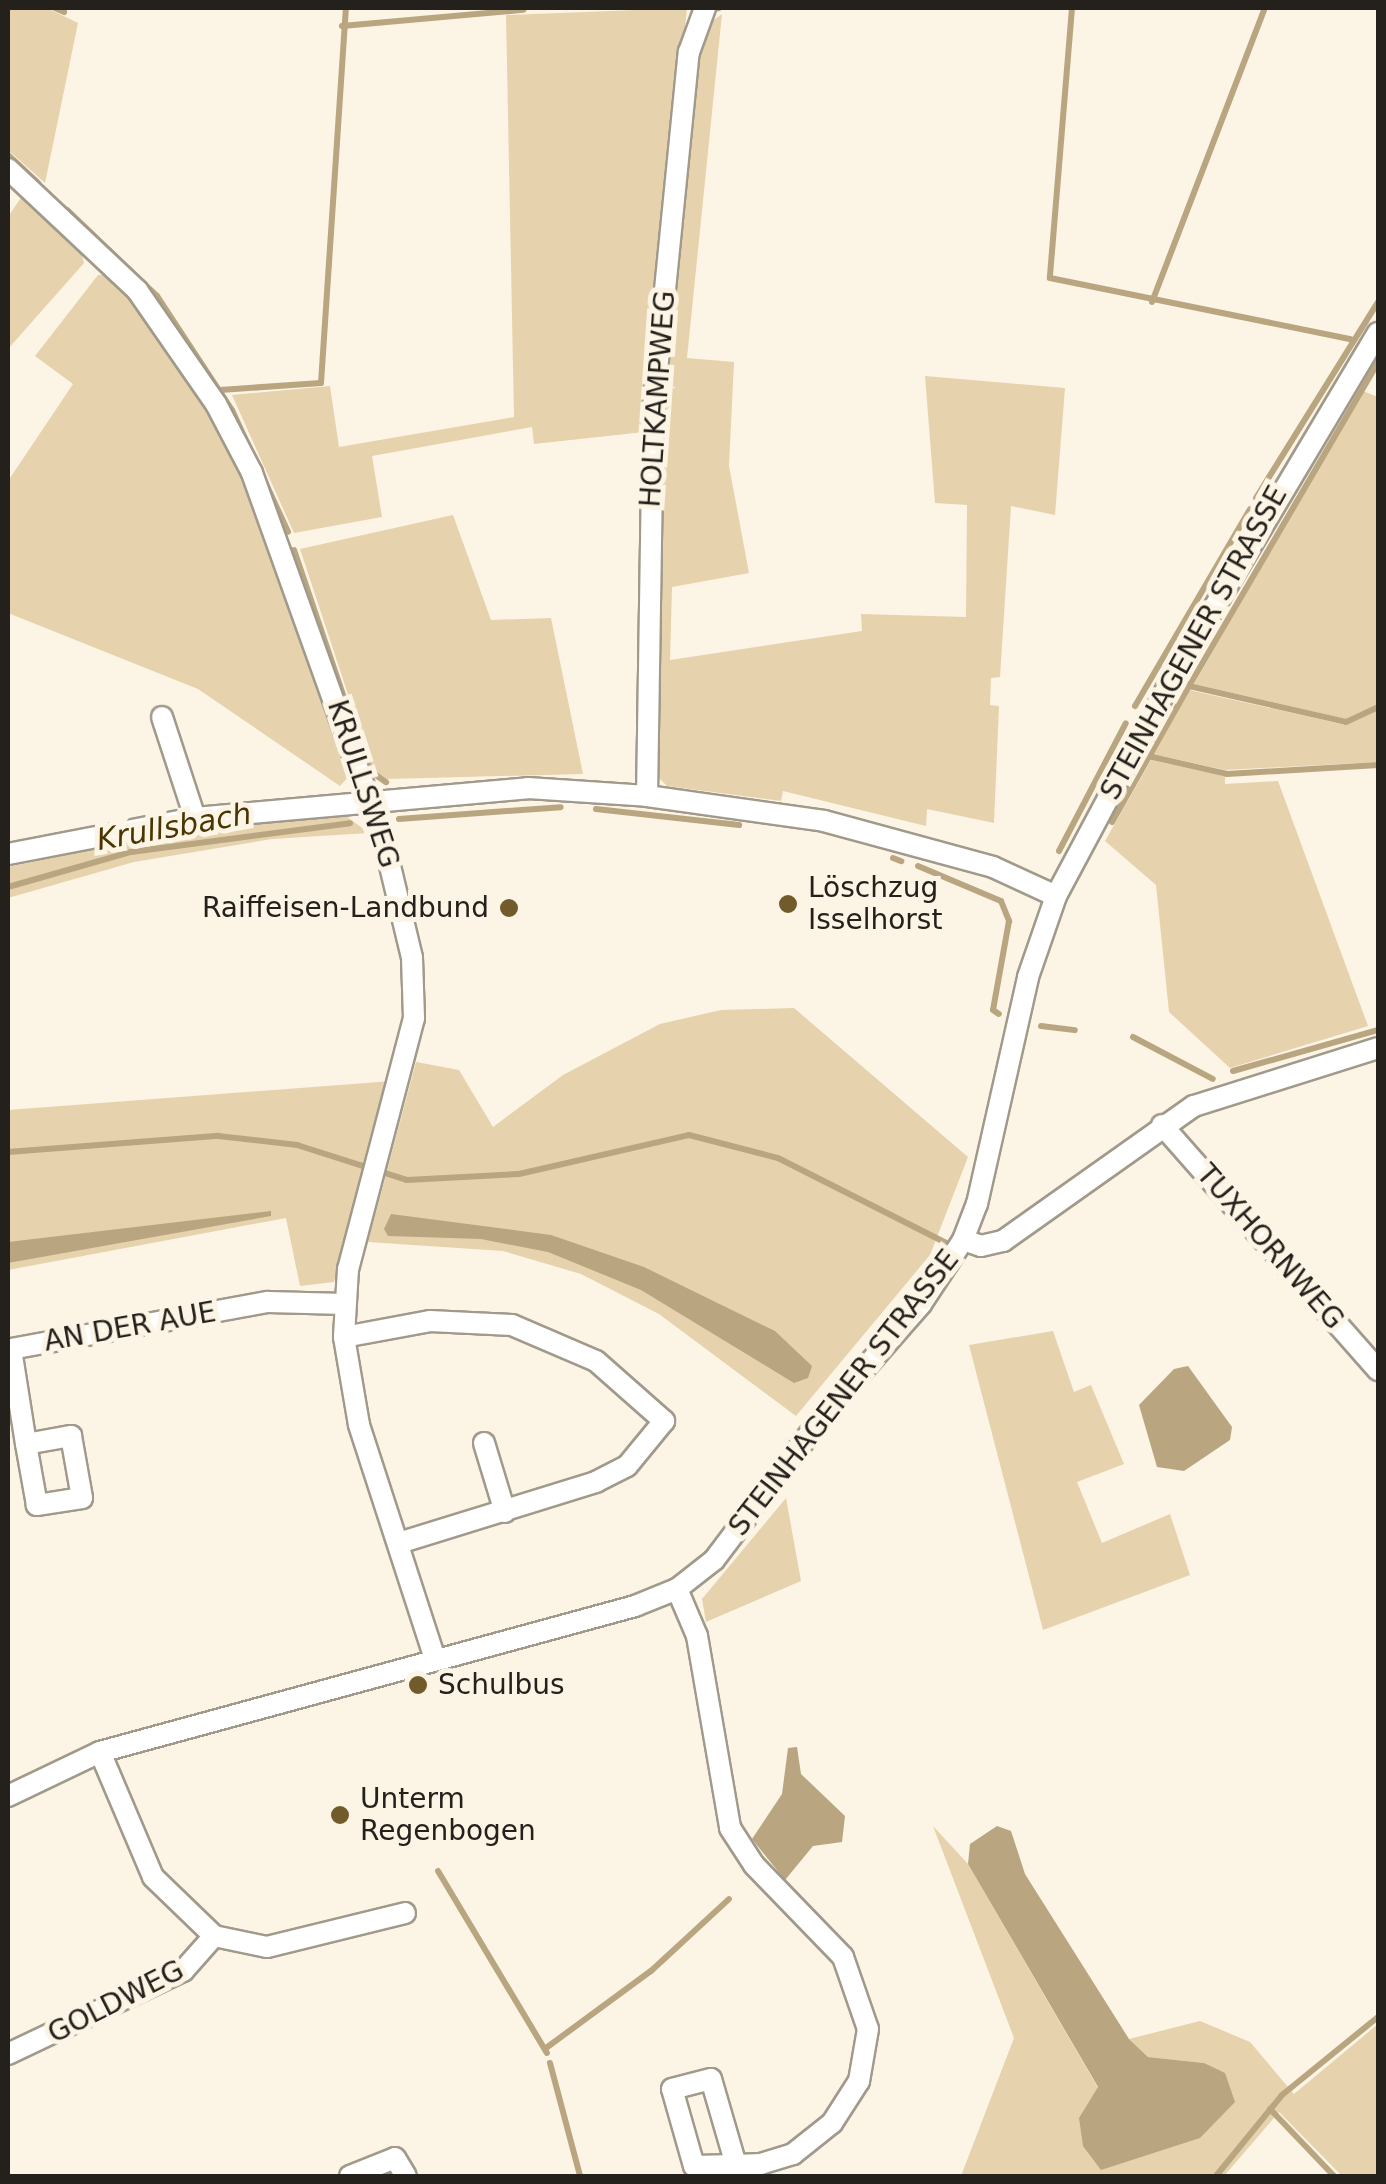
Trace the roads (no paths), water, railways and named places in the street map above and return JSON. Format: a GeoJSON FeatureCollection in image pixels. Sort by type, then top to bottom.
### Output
{"type":"FeatureCollection","features":[{"type":"Feature","properties":{"kind":"street","name":"HOLTKAMPWEG"},"geometry":{"type":"LineString","coordinates":[[647,796],[653,410],[688,52],[705,8]]}},
{"type":"Feature","properties":{"kind":"street","name":"KRULLSWEG"},"geometry":{"type":"LineString","coordinates":[[8,168],[137,290],[216,404],[252,473],[372,799],[412,958],[414,1018],[344,1304],[344,1337],[359,1425],[434,1659]]}},
{"type":"Feature","properties":{"kind":"street","name":"STEINHAGENER STRASSE"},"geometry":{"type":"LineString","coordinates":[[8,1796],[100,1752],[677,1589],[714,1560],[823,1416],[921,1304],[963,1240],[978,1204],[1028,976],[1056,896],[1203,624],[1378,333]]}},
{"type":"Feature","properties":{"kind":"street"},"geometry":{"type":"LineString","coordinates":[[162,718],[196,818]]}},
{"type":"Feature","properties":{"kind":"street"},"geometry":{"type":"LineString","coordinates":[[8,854],[196,818],[372,799],[528,788],[762,809],[889,837],[993,867],[1056,896]]}},
{"type":"Feature","properties":{"kind":"street"},"geometry":{"type":"LineString","coordinates":[[963,1240],[982,1246],[1003,1241],[1162,1125],[1231,1091],[1378,1048]]}},
{"type":"Feature","properties":{"kind":"street","name":"TUXHORNWEG"},"geometry":{"type":"LineString","coordinates":[[1162,1125],[1378,1370]]}},
{"type":"Feature","properties":{"kind":"street","name":"AN DER AUE"},"geometry":{"type":"LineString","coordinates":[[26,1444],[11,1348],[268,1302],[344,1304]]}},
{"type":"Feature","properties":{"kind":"street"},"geometry":{"type":"LineString","coordinates":[[344,1337],[430,1321],[512,1325],[596,1361],[658,1409],[664,1421],[627,1466],[506,1512],[399,1543]]}},
{"type":"Feature","properties":{"kind":"street"},"geometry":{"type":"LineString","coordinates":[[484,1443],[506,1512]]}},
{"type":"Feature","properties":{"kind":"street"},"geometry":{"type":"LineString","coordinates":[[677,1589],[698,1636],[730,1828],[754,1865],[842,1957],[868,2029],[859,2080],[832,2123],[793,2154],[736,2165],[694,2166],[672,2089],[711,2079],[736,2165]]}},
{"type":"Feature","properties":{"kind":"street","name":"GOLDWEG"},"geometry":{"type":"LineString","coordinates":[[8,2054],[183,1971],[214,1936],[153,1877],[100,1752]]}},
{"type":"Feature","properties":{"kind":"street"},"geometry":{"type":"LineString","coordinates":[[214,1936],[268,1947],[405,1913]]}},
{"type":"Feature","properties":{"kind":"street"},"geometry":{"type":"LineString","coordinates":[[350,2176],[395,2158],[406,2176]]}},
{"type":"Feature","properties":{"kind":"waterway"},"geometry":{"type":"LineString","coordinates":[[55,8],[64,12]]}},
{"type":"Feature","properties":{"kind":"waterway"},"geometry":{"type":"LineString","coordinates":[[220,390],[321,383],[346,8]]}},
{"type":"Feature","properties":{"kind":"waterway"},"geometry":{"type":"LineString","coordinates":[[1072,8],[1050,278],[1351,339]]}},
{"type":"Feature","properties":{"kind":"waterway"},"geometry":{"type":"LineString","coordinates":[[1152,302],[1265,8]]}},
{"type":"Feature","properties":{"kind":"waterway"},"geometry":{"type":"LineString","coordinates":[[342,26],[523,10]]}},
{"type":"Feature","properties":{"kind":"waterway"},"geometry":{"type":"LineString","coordinates":[[8,155],[38,183]]}},
{"type":"Feature","properties":{"kind":"waterway"},"geometry":{"type":"LineString","coordinates":[[67,210],[157,296],[232,410],[288,532]]}},
{"type":"Feature","properties":{"kind":"waterway"},"geometry":{"type":"LineString","coordinates":[[1256,498],[1378,302]]}},
{"type":"Feature","properties":{"kind":"waterway"},"geometry":{"type":"LineString","coordinates":[[1189,686],[1378,363]]}},
{"type":"Feature","properties":{"kind":"waterway"},"geometry":{"type":"LineString","coordinates":[[1135,706],[1250,509]]}},
{"type":"Feature","properties":{"kind":"waterway"},"geometry":{"type":"LineString","coordinates":[[294,550],[353,724]]}},
{"type":"Feature","properties":{"kind":"waterway"},"geometry":{"type":"LineString","coordinates":[[1112,822],[1189,686],[1346,722],[1378,707]]}},
{"type":"Feature","properties":{"kind":"waterway"},"geometry":{"type":"LineString","coordinates":[[1059,851],[1126,723]]}},
{"type":"Feature","properties":{"kind":"waterway"},"geometry":{"type":"LineString","coordinates":[[361,751],[373,773],[386,782]]}},
{"type":"Feature","properties":{"kind":"waterway"},"geometry":{"type":"LineString","coordinates":[[1148,756],[1227,774],[1378,765]]}},
{"type":"Feature","properties":{"kind":"waterway"},"geometry":{"type":"LineString","coordinates":[[399,819],[561,807]]}},
{"type":"Feature","properties":{"kind":"waterway"},"geometry":{"type":"LineString","coordinates":[[596,809],[739,825]]}},
{"type":"Feature","properties":{"kind":"waterway","name":"Krullsbach"},"geometry":{"type":"LineString","coordinates":[[8,887],[131,852],[350,823]]}},
{"type":"Feature","properties":{"kind":"waterway"},"geometry":{"type":"LineString","coordinates":[[893,858],[901,861]]}},
{"type":"Feature","properties":{"kind":"waterway"},"geometry":{"type":"LineString","coordinates":[[918,866],[1001,901],[1009,921],[993,1010],[999,1014]]}},
{"type":"Feature","properties":{"kind":"waterway"},"geometry":{"type":"LineString","coordinates":[[1041,1026],[1075,1030]]}},
{"type":"Feature","properties":{"kind":"waterway"},"geometry":{"type":"LineString","coordinates":[[1233,1071],[1378,1030]]}},
{"type":"Feature","properties":{"kind":"waterway"},"geometry":{"type":"LineString","coordinates":[[1133,1037],[1213,1079]]}},
{"type":"Feature","properties":{"kind":"waterway"},"geometry":{"type":"LineString","coordinates":[[8,1152],[218,1136],[297,1145],[407,1180],[519,1174],[689,1135],[778,1158],[946,1243]]}},
{"type":"Feature","properties":{"kind":"waterway"},"geometry":{"type":"LineString","coordinates":[[438,1871],[547,2053]]}},
{"type":"Feature","properties":{"kind":"waterway"},"geometry":{"type":"LineString","coordinates":[[546,2048],[651,1971],[729,1899]]}},
{"type":"Feature","properties":{"kind":"waterway"},"geometry":{"type":"LineString","coordinates":[[1216,2176],[1282,2095],[1378,2017]]}},
{"type":"Feature","properties":{"kind":"waterway"},"geometry":{"type":"LineString","coordinates":[[550,2063],[580,2176]]}},
{"type":"Feature","properties":{"kind":"waterway"},"geometry":{"type":"LineString","coordinates":[[1270,2109],[1334,2176]]}},
{"type":"Feature","properties":{"kind":"place","name":"Löschzug Isselhorst"},"geometry":{"type":"Point","coordinates":[788,904]}},
{"type":"Feature","properties":{"kind":"place","name":"Raiffeisen-Landbund"},"geometry":{"type":"Point","coordinates":[509,908]}},
{"type":"Feature","properties":{"kind":"place","name":"Schulbus"},"geometry":{"type":"Point","coordinates":[418,1685]}},
{"type":"Feature","properties":{"kind":"place","name":"Unterm Regenbogen"},"geometry":{"type":"Point","coordinates":[340,1815]}}]}
